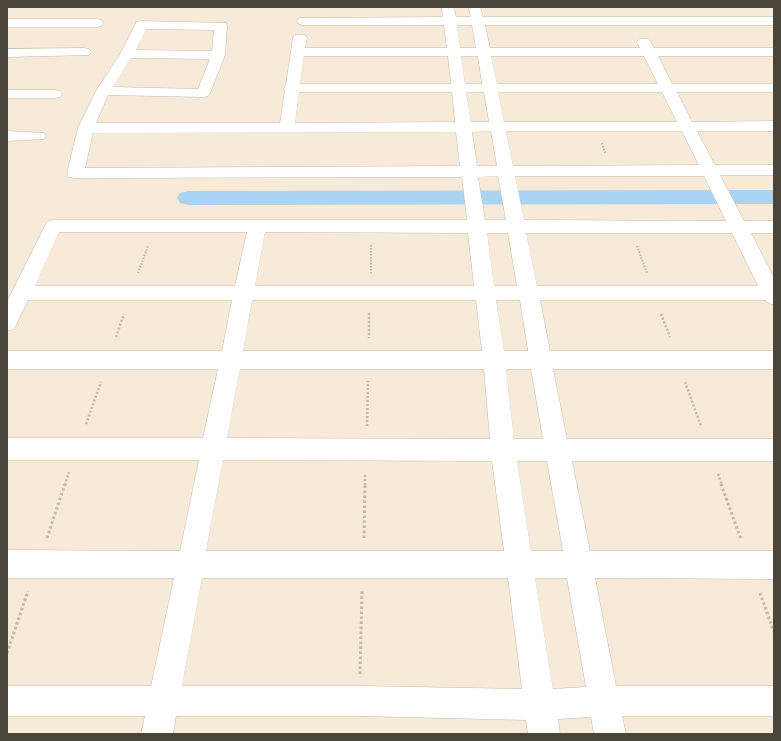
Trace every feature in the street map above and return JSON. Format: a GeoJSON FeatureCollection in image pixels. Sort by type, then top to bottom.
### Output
{"type":"FeatureCollection","features":[{"type":"Feature","properties":{"kind":"street"},"geometry":{"type":"LineString","coordinates":[[22,293],[773,294],[626,7]]}},
{"type":"Feature","properties":{"kind":"street"},"geometry":{"type":"LineString","coordinates":[[287,126],[291,88],[303,14],[476,14],[633,21],[774,21]]}},
{"type":"Feature","properties":{"kind":"street"},"geometry":{"type":"LineString","coordinates":[[449,14],[460,88],[469,171],[494,360],[503,449],[544,734]]}},
{"type":"Feature","properties":{"kind":"street"},"geometry":{"type":"LineString","coordinates":[[476,14],[610,734]]}},
{"type":"Feature","properties":{"kind":"street"},"geometry":{"type":"LineString","coordinates":[[7,23],[97,23]]}},
{"type":"Feature","properties":{"kind":"street"},"geometry":{"type":"LineString","coordinates":[[196,110],[218,55],[221,26],[141,25],[127,54],[103,91],[86,128],[75,173],[774,170]]}},
{"type":"Feature","properties":{"kind":"street"},"geometry":{"type":"LineString","coordinates":[[7,53],[84,52]]}},
{"type":"Feature","properties":{"kind":"street"},"geometry":{"type":"LineString","coordinates":[[298,52],[774,52]]}},
{"type":"Feature","properties":{"kind":"street"},"geometry":{"type":"LineString","coordinates":[[127,54],[218,55]]}},
{"type":"Feature","properties":{"kind":"street"},"geometry":{"type":"LineString","coordinates":[[291,88],[774,88]]}},
{"type":"Feature","properties":{"kind":"street"},"geometry":{"type":"LineString","coordinates":[[103,91],[196,110],[287,126],[774,126]]}},
{"type":"Feature","properties":{"kind":"street"},"geometry":{"type":"LineString","coordinates":[[7,94],[55,94]]}},
{"type":"Feature","properties":{"kind":"street"},"geometry":{"type":"LineString","coordinates":[[86,128],[196,110]]}},
{"type":"Feature","properties":{"kind":"street"},"geometry":{"type":"LineString","coordinates":[[7,136],[38,136]]}},
{"type":"Feature","properties":{"kind":"street"},"geometry":{"type":"LineString","coordinates":[[7,323],[52,226],[774,227]]}},
{"type":"Feature","properties":{"kind":"street"},"geometry":{"type":"LineString","coordinates":[[157,734],[257,226]]}},
{"type":"Feature","properties":{"kind":"street"},"geometry":{"type":"LineString","coordinates":[[7,360],[774,360]]}},
{"type":"Feature","properties":{"kind":"street"},"geometry":{"type":"LineString","coordinates":[[7,449],[774,450]]}},
{"type":"Feature","properties":{"kind":"street"},"geometry":{"type":"LineString","coordinates":[[7,564],[774,565]]}},
{"type":"Feature","properties":{"kind":"street"},"geometry":{"type":"LineString","coordinates":[[7,701],[360,701],[541,705],[604,702],[774,701]]}},
{"type":"Feature","properties":{"kind":"path"},"geometry":{"type":"LineString","coordinates":[[360,701],[372,226]]}},
{"type":"Feature","properties":{"kind":"shaded area"},"geometry":{"type":"Polygon","coordinates":[[[7,7],[774,7],[774,734],[7,734],[7,7]]]}},
{"type":"Feature","properties":{"kind":"waterway"},"geometry":{"type":"LineString","coordinates":[[188,198],[774,197]]}}]}
